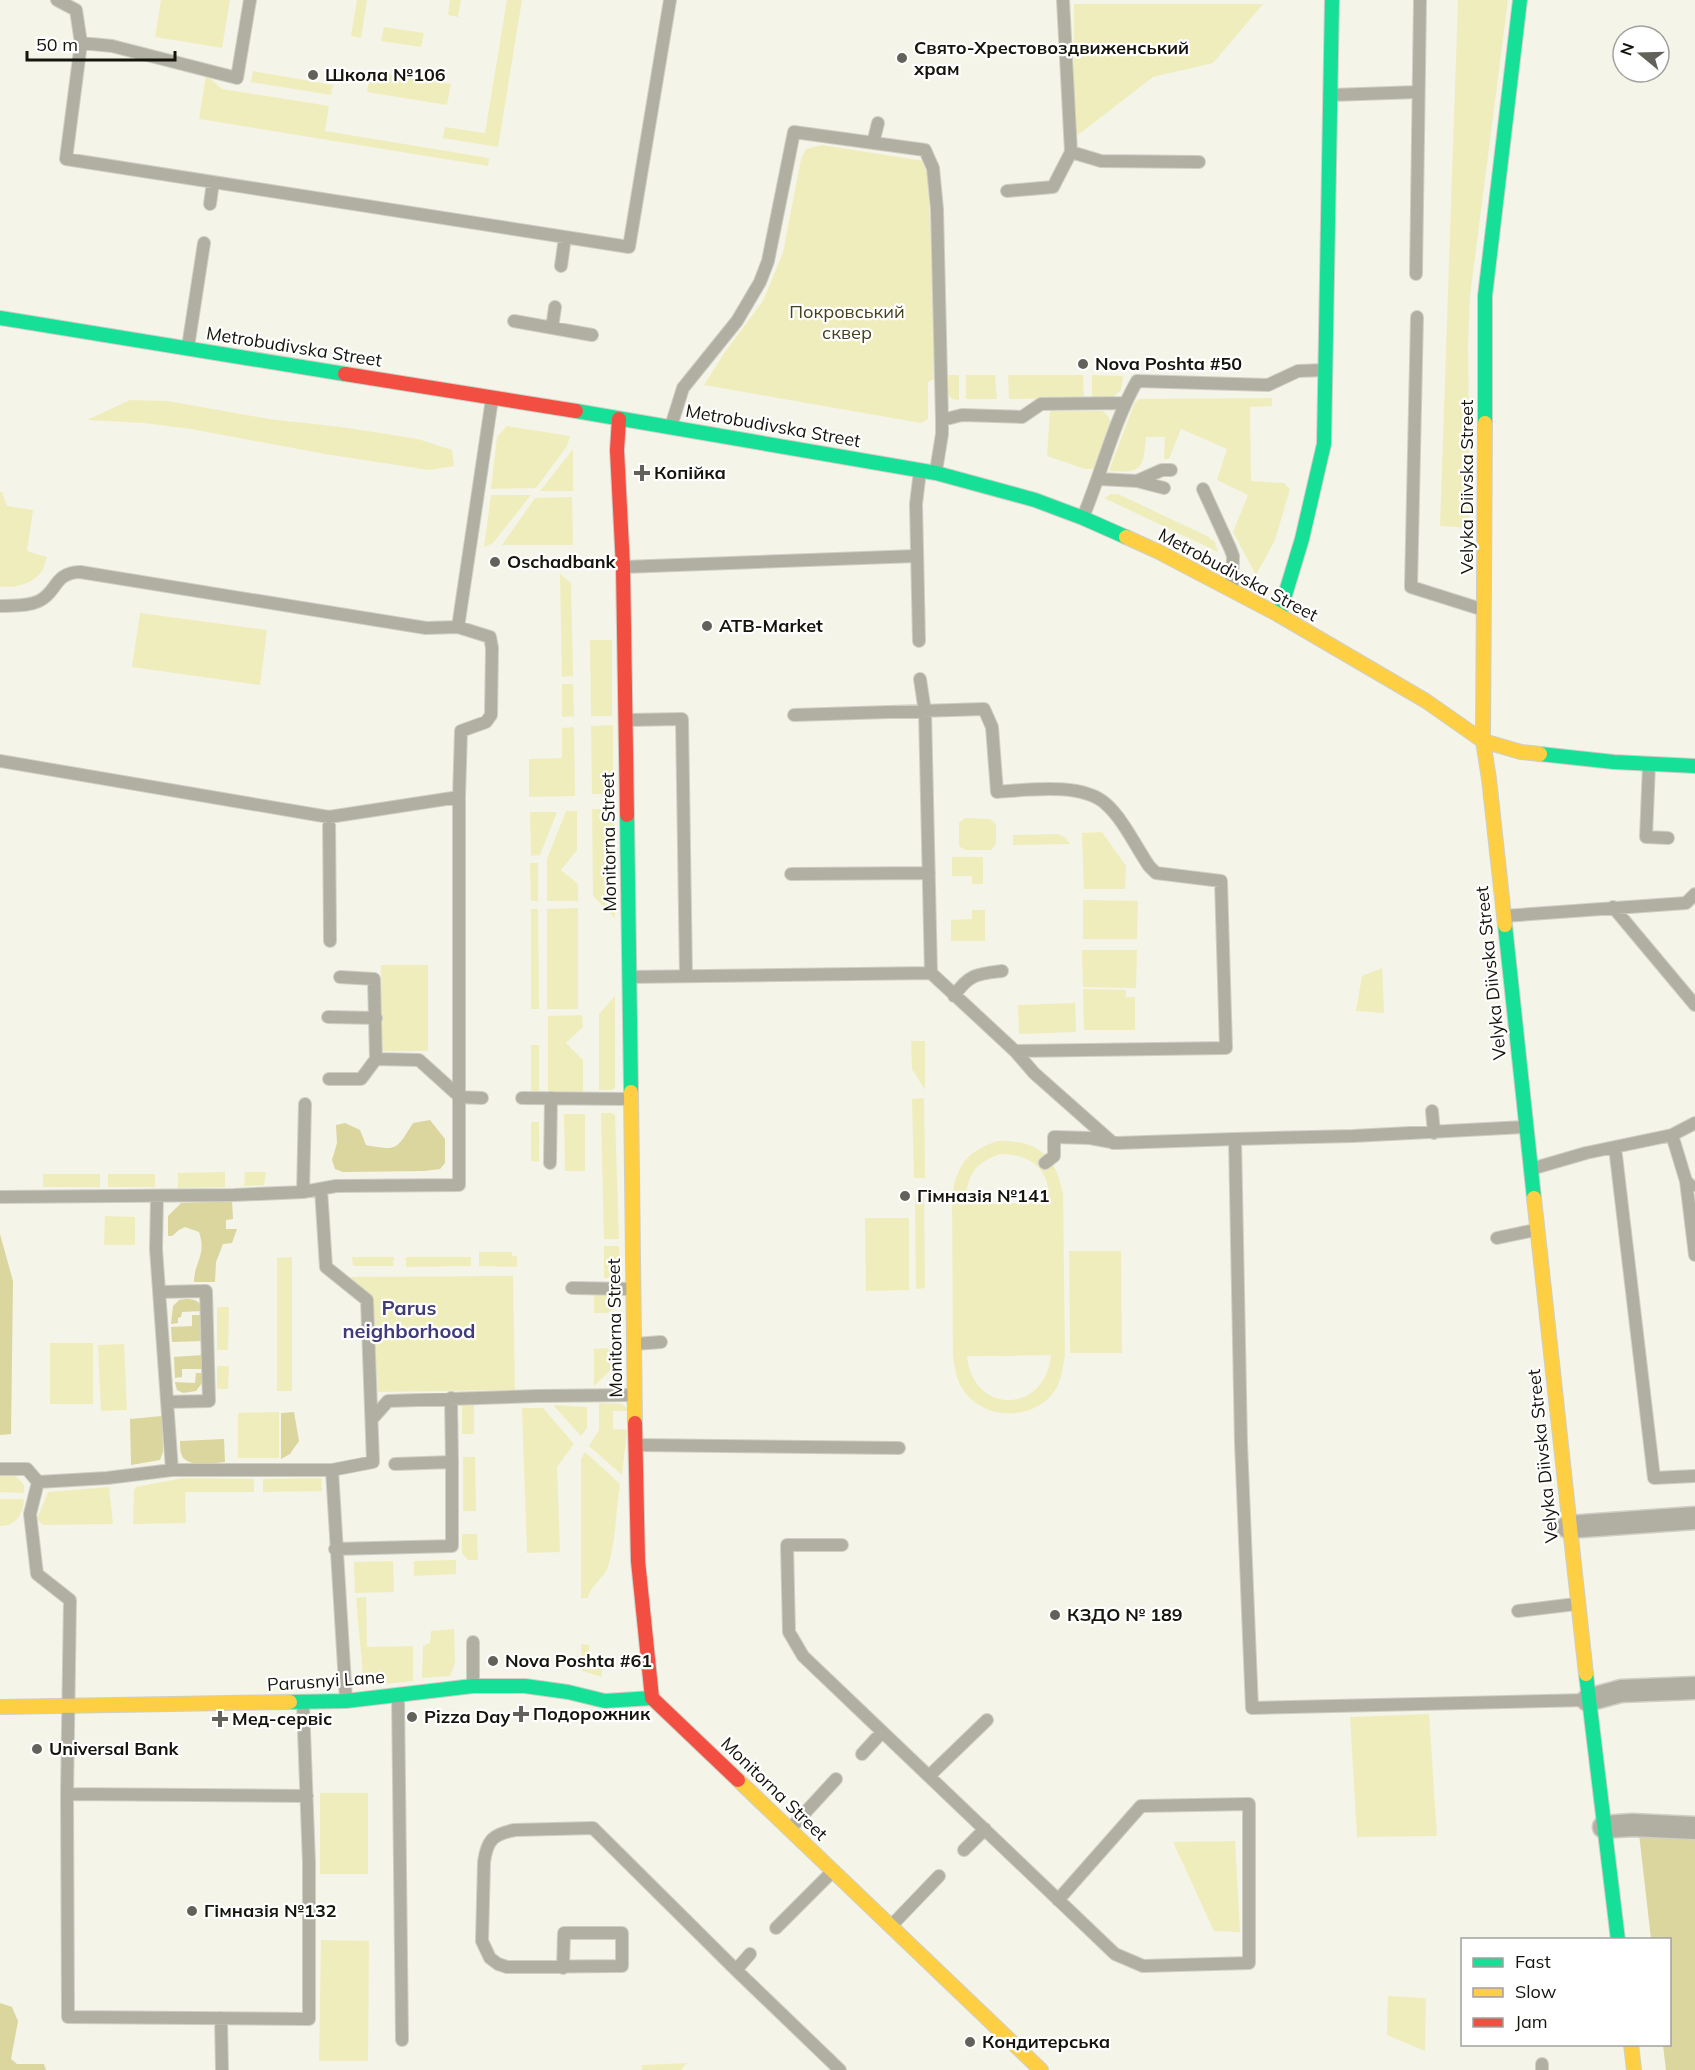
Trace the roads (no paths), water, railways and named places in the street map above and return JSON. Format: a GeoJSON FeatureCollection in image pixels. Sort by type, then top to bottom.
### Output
{"type":"FeatureCollection","features":[{"type":"Feature","properties":{"kind":"street"},"geometry":{"type":"LineString","coordinates":[[1279,615],[1302,539],[1324,444],[1332,0]]}},
{"type":"Feature","properties":{"kind":"street","name":"Velyka Diivska Street"},"geometry":{"type":"LineString","coordinates":[[1520,0],[1485,296],[1483,741],[1489,779],[1568,1527],[1618,1938]]}},
{"type":"Feature","properties":{"kind":"street","name":"Metrobudivska Street"},"geometry":{"type":"LineString","coordinates":[[0,318],[671,426],[936,473],[1035,500],[1083,518],[1159,552],[1279,615],[1426,701],[1483,741],[1521,752],[1695,766]]}},
{"type":"Feature","properties":{"kind":"street","name":"Monitorna Street"},"geometry":{"type":"LineString","coordinates":[[619,419],[617,450],[623,567],[626,720],[635,1445],[638,1561],[652,1698],[1041,2070]]}},
{"type":"Feature","properties":{"kind":"street"},"geometry":{"type":"LineString","coordinates":[[1568,1527],[1695,1518]]}},
{"type":"Feature","properties":{"kind":"street","name":"Parusnyi Lane"},"geometry":{"type":"LineString","coordinates":[[0,1707],[303,1703],[346,1701],[472,1686],[525,1686],[568,1692],[605,1701],[652,1698]]}},
{"type":"Feature","properties":{"kind":"street"},"geometry":{"type":"LineString","coordinates":[[1588,1700],[1621,1691],[1695,1688]]}},
{"type":"Feature","properties":{"kind":"street"},"geometry":{"type":"LineString","coordinates":[[1604,1827],[1632,1825],[1695,1828]]}},
{"type":"Feature","properties":{"kind":"street"},"geometry":{"type":"LineString","coordinates":[[1631,2046],[1634,2070]]}},
{"type":"Feature","properties":{"kind":"lane"},"geometry":{"type":"LineString","coordinates":[[57,0],[76,10],[81,43],[66,159],[629,247],[670,0]]}},
{"type":"Feature","properties":{"kind":"lane"},"geometry":{"type":"LineString","coordinates":[[81,43],[112,46],[237,78],[250,0]]}},
{"type":"Feature","properties":{"kind":"lane"},"geometry":{"type":"LineString","coordinates":[[1007,191],[1053,187],[1071,152],[1063,0]]}},
{"type":"Feature","properties":{"kind":"lane"},"geometry":{"type":"LineString","coordinates":[[1416,274],[1420,0]]}},
{"type":"Feature","properties":{"kind":"lane"},"geometry":{"type":"LineString","coordinates":[[1331,95],[1418,92]]}},
{"type":"Feature","properties":{"kind":"lane"},"geometry":{"type":"LineString","coordinates":[[873,142],[878,123]]}},
{"type":"Feature","properties":{"kind":"lane"},"geometry":{"type":"LineString","coordinates":[[671,426],[683,388],[737,321],[760,282],[768,261],[794,132],[925,150],[933,168],[937,209],[942,434],[936,473]]}},
{"type":"Feature","properties":{"kind":"lane"},"geometry":{"type":"LineString","coordinates":[[1071,152],[1101,161],[1199,162]]}},
{"type":"Feature","properties":{"kind":"lane"},"geometry":{"type":"LineString","coordinates":[[210,204],[213,182]]}},
{"type":"Feature","properties":{"kind":"lane"},"geometry":{"type":"LineString","coordinates":[[561,266],[565,237]]}},
{"type":"Feature","properties":{"kind":"lane"},"geometry":{"type":"LineString","coordinates":[[188,348],[204,243]]}},
{"type":"Feature","properties":{"kind":"lane"},"geometry":{"type":"LineString","coordinates":[[552,328],[555,307]]}},
{"type":"Feature","properties":{"kind":"lane"},"geometry":{"type":"LineString","coordinates":[[1417,317],[1411,587],[1485,611]]}},
{"type":"Feature","properties":{"kind":"lane"},"geometry":{"type":"LineString","coordinates":[[514,321],[592,335]]}},
{"type":"Feature","properties":{"kind":"lane"},"geometry":{"type":"LineString","coordinates":[[1083,518],[1125,403],[1137,381],[1268,385],[1298,371],[1326,370]]}},
{"type":"Feature","properties":{"kind":"lane"},"geometry":{"type":"LineString","coordinates":[[458,627],[492,398]]}},
{"type":"Feature","properties":{"kind":"lane"},"geometry":{"type":"LineString","coordinates":[[942,420],[962,415],[1022,417],[1041,404],[1125,403]]}},
{"type":"Feature","properties":{"kind":"lane"},"geometry":{"type":"LineString","coordinates":[[919,641],[916,504],[920,470]]}},
{"type":"Feature","properties":{"kind":"lane"},"geometry":{"type":"LineString","coordinates":[[1137,481],[1162,470],[1172,470]]}},
{"type":"Feature","properties":{"kind":"lane"},"geometry":{"type":"LineString","coordinates":[[1099,479],[1137,481],[1164,488]]}},
{"type":"Feature","properties":{"kind":"lane"},"geometry":{"type":"LineString","coordinates":[[1203,489],[1233,556],[1232,589]]}},
{"type":"Feature","properties":{"kind":"lane"},"geometry":{"type":"LineString","coordinates":[[1197,503],[1211,507]]}},
{"type":"Feature","properties":{"kind":"lane"},"geometry":{"type":"LineString","coordinates":[[623,567],[916,556]]}},
{"type":"Feature","properties":{"kind":"lane"},"geometry":{"type":"LineString","coordinates":[[0,606],[37,602],[51,591],[59,579],[72,572],[80,572],[426,628],[458,627],[490,637],[492,648],[491,715],[486,722],[461,731],[459,1185],[336,1186],[303,1192],[157,1196],[0,1197]]}},
{"type":"Feature","properties":{"kind":"lane"},"geometry":{"type":"LineString","coordinates":[[920,679],[925,712],[931,973],[1015,1051],[1034,1073],[1113,1143]]}},
{"type":"Feature","properties":{"kind":"lane"},"geometry":{"type":"LineString","coordinates":[[794,716],[984,710],[992,727],[997,792],[1081,791],[1105,803],[1156,873],[1221,881],[1226,1048],[1015,1051]]}},
{"type":"Feature","properties":{"kind":"lane"},"geometry":{"type":"LineString","coordinates":[[626,720],[682,719],[687,976]]}},
{"type":"Feature","properties":{"kind":"lane"},"geometry":{"type":"LineString","coordinates":[[0,761],[330,817],[459,797]]}},
{"type":"Feature","properties":{"kind":"lane"},"geometry":{"type":"LineString","coordinates":[[1649,764],[1646,837],[1668,838]]}},
{"type":"Feature","properties":{"kind":"lane"},"geometry":{"type":"LineString","coordinates":[[330,817],[330,941]]}},
{"type":"Feature","properties":{"kind":"lane"},"geometry":{"type":"LineString","coordinates":[[791,874],[929,873]]}},
{"type":"Feature","properties":{"kind":"lane"},"geometry":{"type":"LineString","coordinates":[[1503,916],[1686,903],[1695,894]]}},
{"type":"Feature","properties":{"kind":"lane"},"geometry":{"type":"LineString","coordinates":[[1686,903],[1695,914]]}},
{"type":"Feature","properties":{"kind":"lane"},"geometry":{"type":"LineString","coordinates":[[1613,907],[1695,1005]]}},
{"type":"Feature","properties":{"kind":"lane"},"geometry":{"type":"LineString","coordinates":[[954,996],[963,982],[978,974],[1002,971]]}},
{"type":"Feature","properties":{"kind":"lane"},"geometry":{"type":"LineString","coordinates":[[629,976],[931,973]]}},
{"type":"Feature","properties":{"kind":"lane"},"geometry":{"type":"LineString","coordinates":[[329,1079],[361,1079],[376,1059],[374,979],[340,977]]}},
{"type":"Feature","properties":{"kind":"lane"},"geometry":{"type":"LineString","coordinates":[[328,1017],[376,1018]]}},
{"type":"Feature","properties":{"kind":"lane"},"geometry":{"type":"LineString","coordinates":[[376,1059],[418,1060],[460,1096],[482,1098]]}},
{"type":"Feature","properties":{"kind":"lane"},"geometry":{"type":"LineString","coordinates":[[522,1098],[630,1100]]}},
{"type":"Feature","properties":{"kind":"lane"},"geometry":{"type":"LineString","coordinates":[[550,1163],[551,1098]]}},
{"type":"Feature","properties":{"kind":"lane"},"geometry":{"type":"LineString","coordinates":[[303,1192],[305,1104]]}},
{"type":"Feature","properties":{"kind":"lane"},"geometry":{"type":"LineString","coordinates":[[1432,1111],[1434,1133]]}},
{"type":"Feature","properties":{"kind":"lane"},"geometry":{"type":"LineString","coordinates":[[1530,1169],[1586,1152],[1672,1135],[1695,1123]]}},
{"type":"Feature","properties":{"kind":"lane"},"geometry":{"type":"LineString","coordinates":[[1045,1163],[1054,1155],[1054,1137],[1090,1138],[1113,1143],[1434,1133],[1525,1127]]}},
{"type":"Feature","properties":{"kind":"lane"},"geometry":{"type":"LineString","coordinates":[[1672,1135],[1691,1186],[1695,1255]]}},
{"type":"Feature","properties":{"kind":"lane"},"geometry":{"type":"LineString","coordinates":[[1235,1139],[1241,1443],[1252,1708],[1588,1700]]}},
{"type":"Feature","properties":{"kind":"lane"},"geometry":{"type":"LineString","coordinates":[[1615,1147],[1654,1478],[1695,1476]]}},
{"type":"Feature","properties":{"kind":"lane"},"geometry":{"type":"LineString","coordinates":[[38,1482],[107,1478],[172,1470],[332,1470],[373,1462],[367,1300],[326,1267],[321,1189]]}},
{"type":"Feature","properties":{"kind":"lane"},"geometry":{"type":"LineString","coordinates":[[157,1196],[156,1249],[172,1470]]}},
{"type":"Feature","properties":{"kind":"lane"},"geometry":{"type":"LineString","coordinates":[[1497,1238],[1537,1230]]}},
{"type":"Feature","properties":{"kind":"lane"},"geometry":{"type":"LineString","coordinates":[[572,1288],[633,1289]]}},
{"type":"Feature","properties":{"kind":"lane"},"geometry":{"type":"LineString","coordinates":[[160,1292],[206,1291],[208,1401],[168,1402]]}},
{"type":"Feature","properties":{"kind":"lane"},"geometry":{"type":"LineString","coordinates":[[634,1345],[661,1342]]}},
{"type":"Feature","properties":{"kind":"lane"},"geometry":{"type":"LineString","coordinates":[[372,1419],[388,1401],[634,1395]]}},
{"type":"Feature","properties":{"kind":"lane"},"geometry":{"type":"LineString","coordinates":[[335,1549],[452,1546],[451,1398]]}},
{"type":"Feature","properties":{"kind":"lane"},"geometry":{"type":"LineString","coordinates":[[635,1445],[899,1448]]}},
{"type":"Feature","properties":{"kind":"lane"},"geometry":{"type":"LineString","coordinates":[[395,1464],[452,1462]]}},
{"type":"Feature","properties":{"kind":"lane"},"geometry":{"type":"LineString","coordinates":[[0,1469],[27,1469],[38,1482]]}},
{"type":"Feature","properties":{"kind":"lane"},"geometry":{"type":"LineString","coordinates":[[332,1470],[346,1701]]}},
{"type":"Feature","properties":{"kind":"lane"},"geometry":{"type":"LineString","coordinates":[[38,1482],[30,1514],[37,1574],[70,1599],[67,1794],[68,2017],[309,2019],[310,1925],[303,1703]]}},
{"type":"Feature","properties":{"kind":"lane"},"geometry":{"type":"LineString","coordinates":[[842,1545],[787,1545],[789,1632],[803,1656],[985,1829],[1058,1900],[1115,1954],[1143,1966],[1249,1963],[1249,1804],[1141,1806],[1058,1900]]}},
{"type":"Feature","properties":{"kind":"lane"},"geometry":{"type":"LineString","coordinates":[[1518,1611],[1577,1604]]}},
{"type":"Feature","properties":{"kind":"lane"},"geometry":{"type":"LineString","coordinates":[[472,1686],[473,1642]]}},
{"type":"Feature","properties":{"kind":"lane"},"geometry":{"type":"LineString","coordinates":[[399,1694],[402,2040]]}},
{"type":"Feature","properties":{"kind":"lane"},"geometry":{"type":"LineString","coordinates":[[929,1776],[987,1720]]}},
{"type":"Feature","properties":{"kind":"lane"},"geometry":{"type":"LineString","coordinates":[[862,1754],[882,1732]]}},
{"type":"Feature","properties":{"kind":"lane"},"geometry":{"type":"LineString","coordinates":[[790,1829],[836,1779]]}},
{"type":"Feature","properties":{"kind":"lane"},"geometry":{"type":"LineString","coordinates":[[67,1794],[307,1796]]}},
{"type":"Feature","properties":{"kind":"lane"},"geometry":{"type":"LineString","coordinates":[[563,1968],[564,1933],[622,1933],[622,1966],[563,1968],[507,1967],[498,1964],[485,1950],[482,1941],[484,1862],[491,1839],[515,1830],[594,1828],[840,2070]]}},
{"type":"Feature","properties":{"kind":"lane"},"geometry":{"type":"LineString","coordinates":[[964,1850],[985,1829]]}},
{"type":"Feature","properties":{"kind":"lane"},"geometry":{"type":"LineString","coordinates":[[776,1928],[833,1871]]}},
{"type":"Feature","properties":{"kind":"lane"},"geometry":{"type":"LineString","coordinates":[[891,1926],[939,1876]]}},
{"type":"Feature","properties":{"kind":"lane"},"geometry":{"type":"LineString","coordinates":[[736,1970],[750,1954]]}},
{"type":"Feature","properties":{"kind":"lane"},"geometry":{"type":"LineString","coordinates":[[221,2018],[222,2070]]}},
{"type":"Feature","properties":{"kind":"place","name":"Свято-Хрестовоздвиженський храм"},"geometry":{"type":"Point","coordinates":[902,58]}},
{"type":"Feature","properties":{"kind":"place","name":"Школа №106"},"geometry":{"type":"Point","coordinates":[313,75]}},
{"type":"Feature","properties":{"kind":"place","name":"Nova Poshta #50"},"geometry":{"type":"Point","coordinates":[1083,364]}},
{"type":"Feature","properties":{"kind":"place","name":"Копійка"},"geometry":{"type":"Point","coordinates":[642,473]}},
{"type":"Feature","properties":{"kind":"place","name":"Oschadbank"},"geometry":{"type":"Point","coordinates":[495,562]}},
{"type":"Feature","properties":{"kind":"place","name":"ATB-Market"},"geometry":{"type":"Point","coordinates":[707,626]}},
{"type":"Feature","properties":{"kind":"place","name":"Гімназія №141"},"geometry":{"type":"Point","coordinates":[905,1196]}},
{"type":"Feature","properties":{"kind":"place","name":"КЗДО № 189"},"geometry":{"type":"Point","coordinates":[1055,1615]}},
{"type":"Feature","properties":{"kind":"place","name":"Nova Poshta #61"},"geometry":{"type":"Point","coordinates":[493,1661]}},
{"type":"Feature","properties":{"kind":"place","name":"Подорожник"},"geometry":{"type":"Point","coordinates":[521,1714]}},
{"type":"Feature","properties":{"kind":"place","name":"Pizza Day"},"geometry":{"type":"Point","coordinates":[412,1717]}},
{"type":"Feature","properties":{"kind":"place","name":"Мед-сервіс"},"geometry":{"type":"Point","coordinates":[220,1719]}},
{"type":"Feature","properties":{"kind":"place","name":"Universal Bank"},"geometry":{"type":"Point","coordinates":[37,1749]}},
{"type":"Feature","properties":{"kind":"place","name":"Гімназія №132"},"geometry":{"type":"Point","coordinates":[192,1911]}},
{"type":"Feature","properties":{"kind":"place","name":"Кондитерська"},"geometry":{"type":"Point","coordinates":[970,2042]}},
{"type":"Feature","properties":{"kind":"district","name":"Parus neighborhood"},"geometry":{"type":"Point","coordinates":[409,1320]}},
{"type":"Feature","properties":{"kind":"park label","name":"Покровський сквер"},"geometry":{"type":"Point","coordinates":[847,322]}}]}
